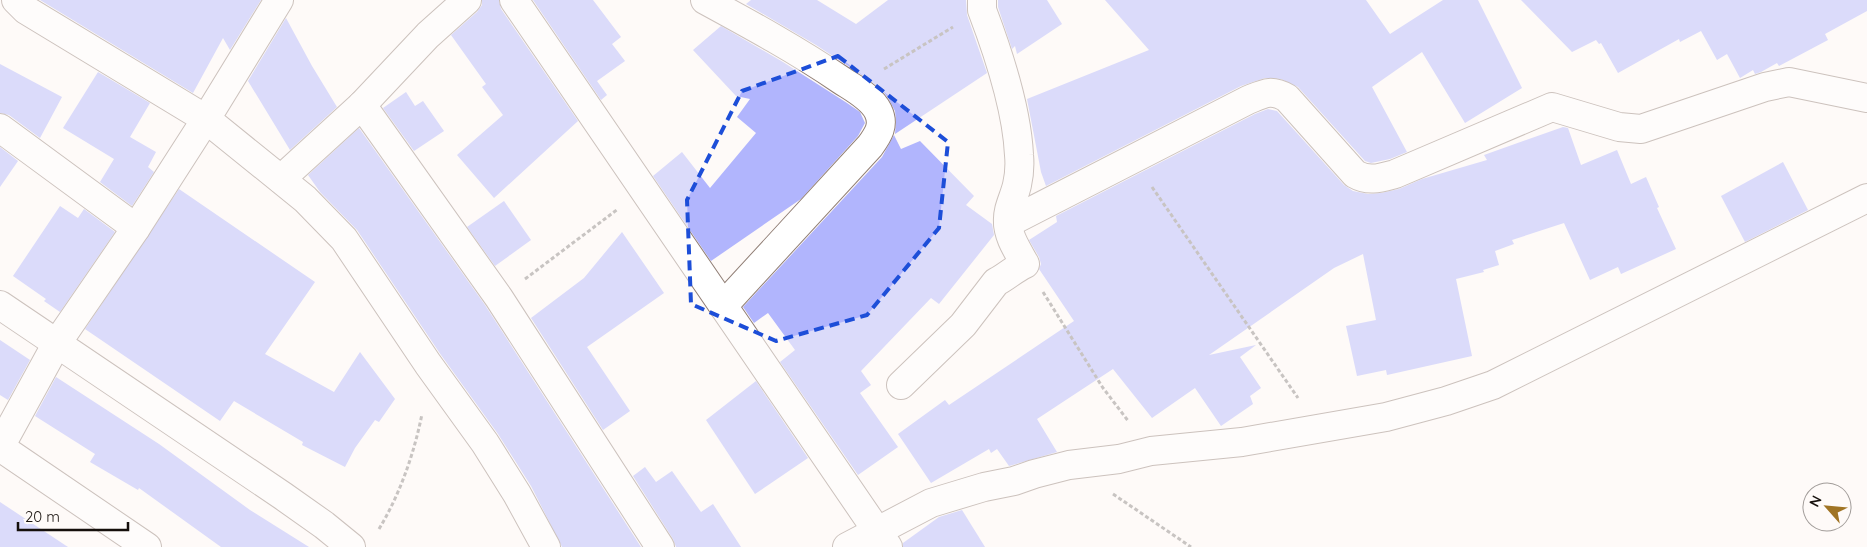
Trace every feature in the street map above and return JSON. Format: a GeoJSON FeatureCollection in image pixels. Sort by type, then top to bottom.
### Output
{"type":"FeatureCollection","features":[{"type":"Feature","properties":{"kind":"street"},"geometry":{"type":"LineString","coordinates":[[16,0],[26,10],[206,119],[325,218],[344,239],[428,364],[485,443],[517,494],[546,547]]}},
{"type":"Feature","properties":{"kind":"street"},"geometry":{"type":"LineString","coordinates":[[147,547],[0,447],[57,343],[136,228],[279,0]]}},
{"type":"Feature","properties":{"kind":"street"},"geometry":{"type":"LineString","coordinates":[[280,179],[362,105],[428,35],[467,0]]}},
{"type":"Feature","properties":{"kind":"street"},"geometry":{"type":"LineString","coordinates":[[514,0],[882,539]]}},
{"type":"Feature","properties":{"kind":"street"},"geometry":{"type":"LineString","coordinates":[[705,0],[770,35],[854,89],[869,100],[878,111],[882,123],[879,134],[870,146],[723,306]]}},
{"type":"Feature","properties":{"kind":"street"},"geometry":{"type":"LineString","coordinates":[[901,385],[963,325],[996,282],[1012,270],[1025,264],[1010,236],[1008,223],[1008,212],[1017,185],[1019,155],[1011,102],[982,5]]}},
{"type":"Feature","properties":{"kind":"street"},"geometry":{"type":"LineString","coordinates":[[1008,223],[1248,100],[1269,92],[1277,92],[1287,98],[1355,174],[1363,179],[1394,174],[1552,107],[1619,127],[1640,130],[1765,87],[1789,82],[1867,98]]}},
{"type":"Feature","properties":{"kind":"street"},"geometry":{"type":"LineString","coordinates":[[362,105],[498,298],[660,547]]}},
{"type":"Feature","properties":{"kind":"street"},"geometry":{"type":"LineString","coordinates":[[0,128],[136,228]]}},
{"type":"Feature","properties":{"kind":"street"},"geometry":{"type":"LineString","coordinates":[[847,547],[882,539],[931,503],[1069,466],[1120,459],[1151,451],[1242,442],[1320,429],[1403,412],[1493,386],[1867,198]]}},
{"type":"Feature","properties":{"kind":"street"},"geometry":{"type":"LineString","coordinates":[[0,304],[324,525],[350,547]]}},
{"type":"Feature","properties":{"kind":"path"},"geometry":{"type":"LineString","coordinates":[[854,89],[982,5]]}},
{"type":"Feature","properties":{"kind":"path"},"geometry":{"type":"LineString","coordinates":[[1134,159],[1320,429]]}},
{"type":"Feature","properties":{"kind":"path"},"geometry":{"type":"LineString","coordinates":[[498,298],[644,189]]}},
{"type":"Feature","properties":{"kind":"path"},"geometry":{"type":"LineString","coordinates":[[1025,264],[1103,388],[1151,451]]}},
{"type":"Feature","properties":{"kind":"path"},"geometry":{"type":"LineString","coordinates":[[379,530],[394,504],[408,463],[423,407],[428,364]]}},
{"type":"Feature","properties":{"kind":"path"},"geometry":{"type":"LineString","coordinates":[[1069,466],[1191,547]]}},
{"type":"Feature","properties":{"kind":"highlighted area"},"geometry":{"type":"Polygon","coordinates":[[[838,56],[948,142],[939,228],[867,315],[776,341],[691,304],[687,200],[742,91],[838,56]]]}},
{"type":"Feature","properties":{"kind":"building"},"geometry":{"type":"Polygon","coordinates":[[[40,0],[261,0],[230,50],[223,38],[193,93],[40,0]]]}},
{"type":"Feature","properties":{"kind":"building"},"geometry":{"type":"Polygon","coordinates":[[[482,0],[499,0],[501,9],[578,121],[494,198],[457,155],[503,115],[482,87],[486,84],[451,35],[477,12],[482,5],[482,0]]]}},
{"type":"Feature","properties":{"kind":"building"},"geometry":{"type":"Polygon","coordinates":[[[533,0],[593,0],[621,37],[612,44],[625,61],[597,81],[607,95],[601,100],[533,0]]]}},
{"type":"Feature","properties":{"kind":"building"},"geometry":{"type":"Polygon","coordinates":[[[751,0],[817,0],[856,24],[888,0],[966,0],[967,15],[987,73],[895,134],[895,111],[882,90],[816,45],[746,4],[751,0]]]}},
{"type":"Feature","properties":{"kind":"building"},"geometry":{"type":"Polygon","coordinates":[[[998,0],[1047,0],[1062,24],[1017,54],[1015,46],[1012,49],[998,7],[998,0]]]}},
{"type":"Feature","properties":{"kind":"building"},"geometry":{"type":"Polygon","coordinates":[[[1105,0],[1366,0],[1390,34],[1443,0],[1478,0],[1522,88],[1465,123],[1422,52],[1372,87],[1407,152],[1390,159],[1371,163],[1365,161],[1298,87],[1281,79],[1265,78],[1241,86],[1046,186],[1041,172],[1027,99],[1149,50],[1105,0]]]}},
{"type":"Feature","properties":{"kind":"building"},"geometry":{"type":"Polygon","coordinates":[[[1521,0],[1867,0],[1867,11],[1825,34],[1828,40],[1779,66],[1777,63],[1755,74],[1753,70],[1740,78],[1727,54],[1717,60],[1701,31],[1680,42],[1679,39],[1618,73],[1601,43],[1599,44],[1596,40],[1572,52],[1521,0]]]}},
{"type":"Feature","properties":{"kind":"building"},"geometry":{"type":"Polygon","coordinates":[[[286,18],[337,107],[290,150],[248,81],[286,18]]]}},
{"type":"Feature","properties":{"kind":"building"},"geometry":{"type":"Polygon","coordinates":[[[721,26],[783,62],[847,103],[860,112],[865,123],[858,136],[801,199],[711,261],[653,176],[682,152],[710,188],[756,133],[737,117],[750,99],[736,96],[693,50],[721,26]]]}},
{"type":"Feature","properties":{"kind":"building"},"geometry":{"type":"Polygon","coordinates":[[[0,64],[62,97],[40,138],[9,115],[0,113],[0,64]]]}},
{"type":"Feature","properties":{"kind":"building"},"geometry":{"type":"Polygon","coordinates":[[[98,72],[150,103],[130,137],[156,152],[148,167],[154,172],[132,206],[100,182],[114,159],[63,128],[98,72]]]}},
{"type":"Feature","properties":{"kind":"building"},"geometry":{"type":"Polygon","coordinates":[[[406,92],[415,106],[423,101],[444,131],[414,151],[383,108],[406,92]]]}},
{"type":"Feature","properties":{"kind":"building"},"geometry":{"type":"Polygon","coordinates":[[[1268,109],[1277,111],[1344,185],[1353,191],[1368,194],[1399,189],[1422,179],[1487,160],[1484,155],[1563,127],[1568,128],[1581,165],[1617,150],[1631,184],[1646,177],[1659,207],[1657,208],[1676,249],[1621,274],[1618,267],[1590,280],[1564,223],[1512,240],[1514,244],[1495,251],[1499,265],[1483,270],[1484,272],[1456,279],[1472,356],[1387,375],[1386,370],[1357,376],[1346,326],[1376,320],[1363,254],[1334,268],[1209,355],[1256,345],[1240,357],[1261,388],[1250,396],[1253,404],[1221,426],[1195,388],[1152,418],[1113,369],[1037,419],[1057,452],[1009,466],[997,449],[991,453],[989,449],[931,483],[898,434],[945,400],[949,405],[1074,321],[1039,269],[1041,264],[1039,257],[1029,240],[1057,222],[1056,216],[1268,109]]]}},
{"type":"Feature","properties":{"kind":"building"},"geometry":{"type":"Polygon","coordinates":[[[359,128],[485,305],[641,547],[562,547],[531,486],[498,434],[441,355],[357,230],[320,192],[308,175],[359,128]]]}},
{"type":"Feature","properties":{"kind":"building"},"geometry":{"type":"Polygon","coordinates":[[[894,135],[901,149],[920,141],[974,196],[966,205],[992,224],[994,235],[939,304],[931,298],[861,371],[871,385],[860,393],[898,447],[858,475],[780,362],[795,350],[768,313],[754,323],[743,307],[882,157],[894,135]]]}},
{"type":"Feature","properties":{"kind":"building"},"geometry":{"type":"Polygon","coordinates":[[[0,147],[18,161],[0,187],[0,147]]]}},
{"type":"Feature","properties":{"kind":"building"},"geometry":{"type":"Polygon","coordinates":[[[1783,162],[1808,210],[1745,242],[1721,196],[1783,162]]]}},
{"type":"Feature","properties":{"kind":"building"},"geometry":{"type":"Polygon","coordinates":[[[179,189],[315,282],[265,354],[334,392],[360,352],[395,399],[379,422],[375,420],[355,448],[345,467],[302,445],[303,442],[234,401],[220,421],[85,329],[179,189]]]}},
{"type":"Feature","properties":{"kind":"building"},"geometry":{"type":"Polygon","coordinates":[[[504,201],[531,240],[495,266],[467,227],[504,201]]]}},
{"type":"Feature","properties":{"kind":"building"},"geometry":{"type":"Polygon","coordinates":[[[60,206],[78,218],[84,209],[115,232],[60,312],[44,301],[46,299],[13,276],[60,206]]]}},
{"type":"Feature","properties":{"kind":"building"},"geometry":{"type":"Polygon","coordinates":[[[622,232],[664,293],[587,347],[630,411],[603,430],[531,318],[584,278],[622,232]]]}},
{"type":"Feature","properties":{"kind":"building"},"geometry":{"type":"Polygon","coordinates":[[[0,340],[30,360],[8,400],[0,395],[0,340]]]}},
{"type":"Feature","properties":{"kind":"building"},"geometry":{"type":"Polygon","coordinates":[[[56,377],[159,444],[250,510],[309,547],[221,547],[139,488],[138,490],[90,462],[95,454],[35,416],[56,377]]]}},
{"type":"Feature","properties":{"kind":"building"},"geometry":{"type":"Polygon","coordinates":[[[756,381],[808,458],[755,494],[706,420],[756,381]]]}},
{"type":"Feature","properties":{"kind":"building"},"geometry":{"type":"Polygon","coordinates":[[[645,467],[656,482],[672,471],[701,512],[713,504],[741,547],[676,547],[673,539],[633,476],[645,467]]]}},
{"type":"Feature","properties":{"kind":"building"},"geometry":{"type":"Polygon","coordinates":[[[0,502],[68,547],[0,547],[0,502]]]}},
{"type":"Feature","properties":{"kind":"building"},"geometry":{"type":"Polygon","coordinates":[[[962,510],[985,547],[903,547],[903,543],[939,517],[962,510]]]}}]}
